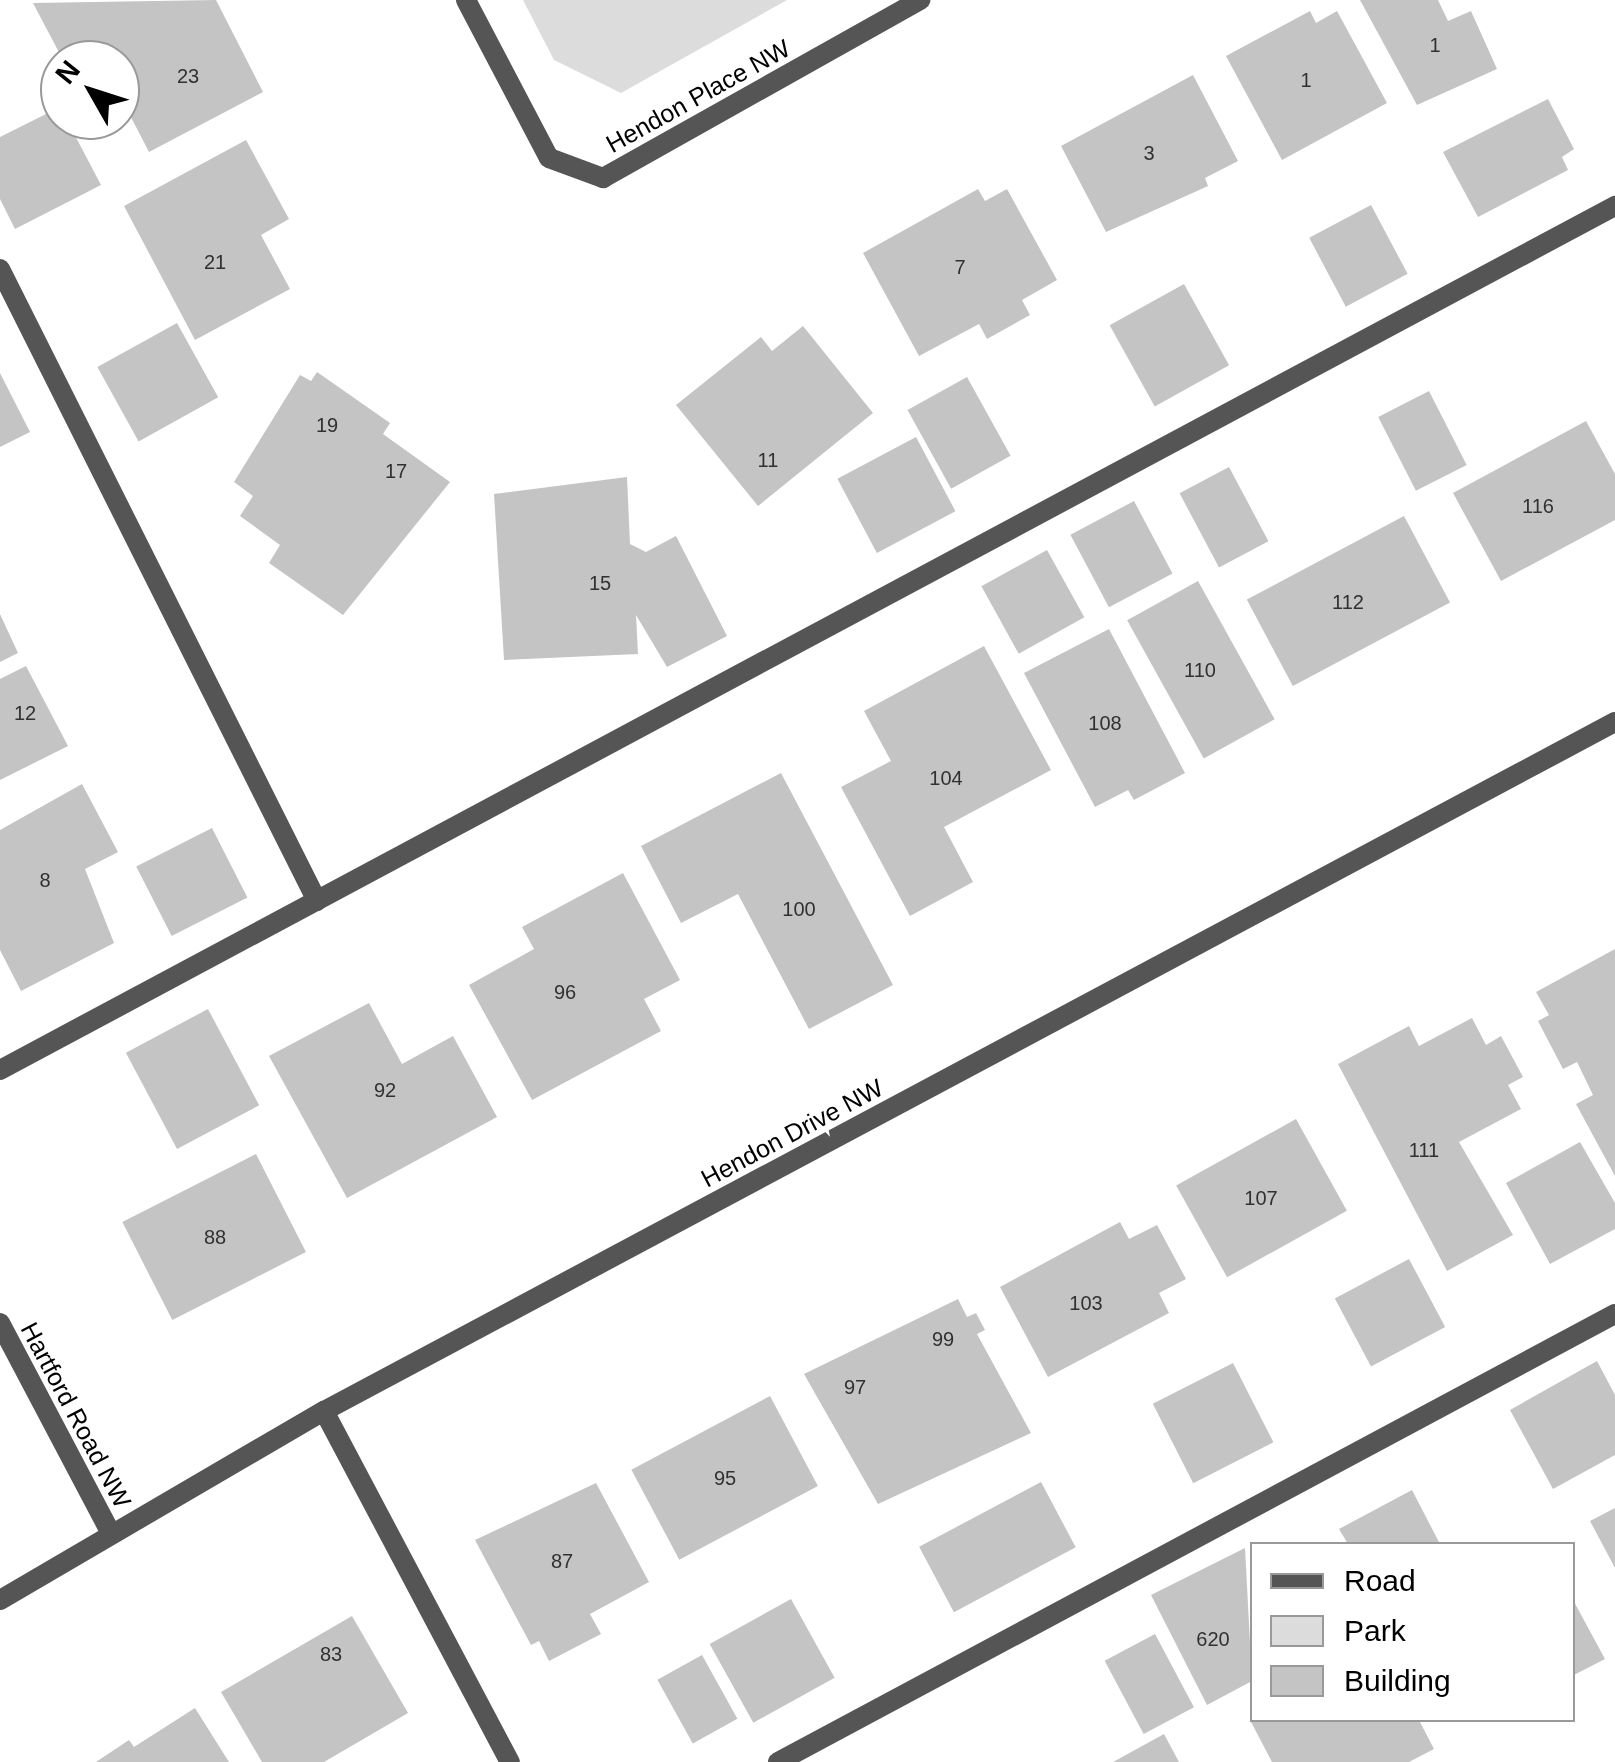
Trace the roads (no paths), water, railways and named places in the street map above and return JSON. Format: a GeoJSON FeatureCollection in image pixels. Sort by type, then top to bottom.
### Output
{"type":"FeatureCollection","features":[{"type":"Feature","properties":{"kind":"street","name":"Hendon Place NW"},"geometry":{"type":"LineString","coordinates":[[466,0],[549,158],[603,178],[920,0]]}},
{"type":"Feature","properties":{"kind":"street"},"geometry":{"type":"LineString","coordinates":[[0,1070],[1615,206]]}},
{"type":"Feature","properties":{"kind":"street"},"geometry":{"type":"LineString","coordinates":[[0,270],[317,901]]}},
{"type":"Feature","properties":{"kind":"street","name":"Hendon Drive NW"},"geometry":{"type":"LineString","coordinates":[[0,1600],[108,1530],[324,1411],[1615,722]]}},
{"type":"Feature","properties":{"kind":"street"},"geometry":{"type":"LineString","coordinates":[[778,1762],[1615,1314]]}},
{"type":"Feature","properties":{"kind":"street","name":"Hartford Road NW"},"geometry":{"type":"LineString","coordinates":[[0,1323],[108,1530]]}},
{"type":"Feature","properties":{"kind":"street"},"geometry":{"type":"LineString","coordinates":[[324,1411],[510,1762]]}}]}
